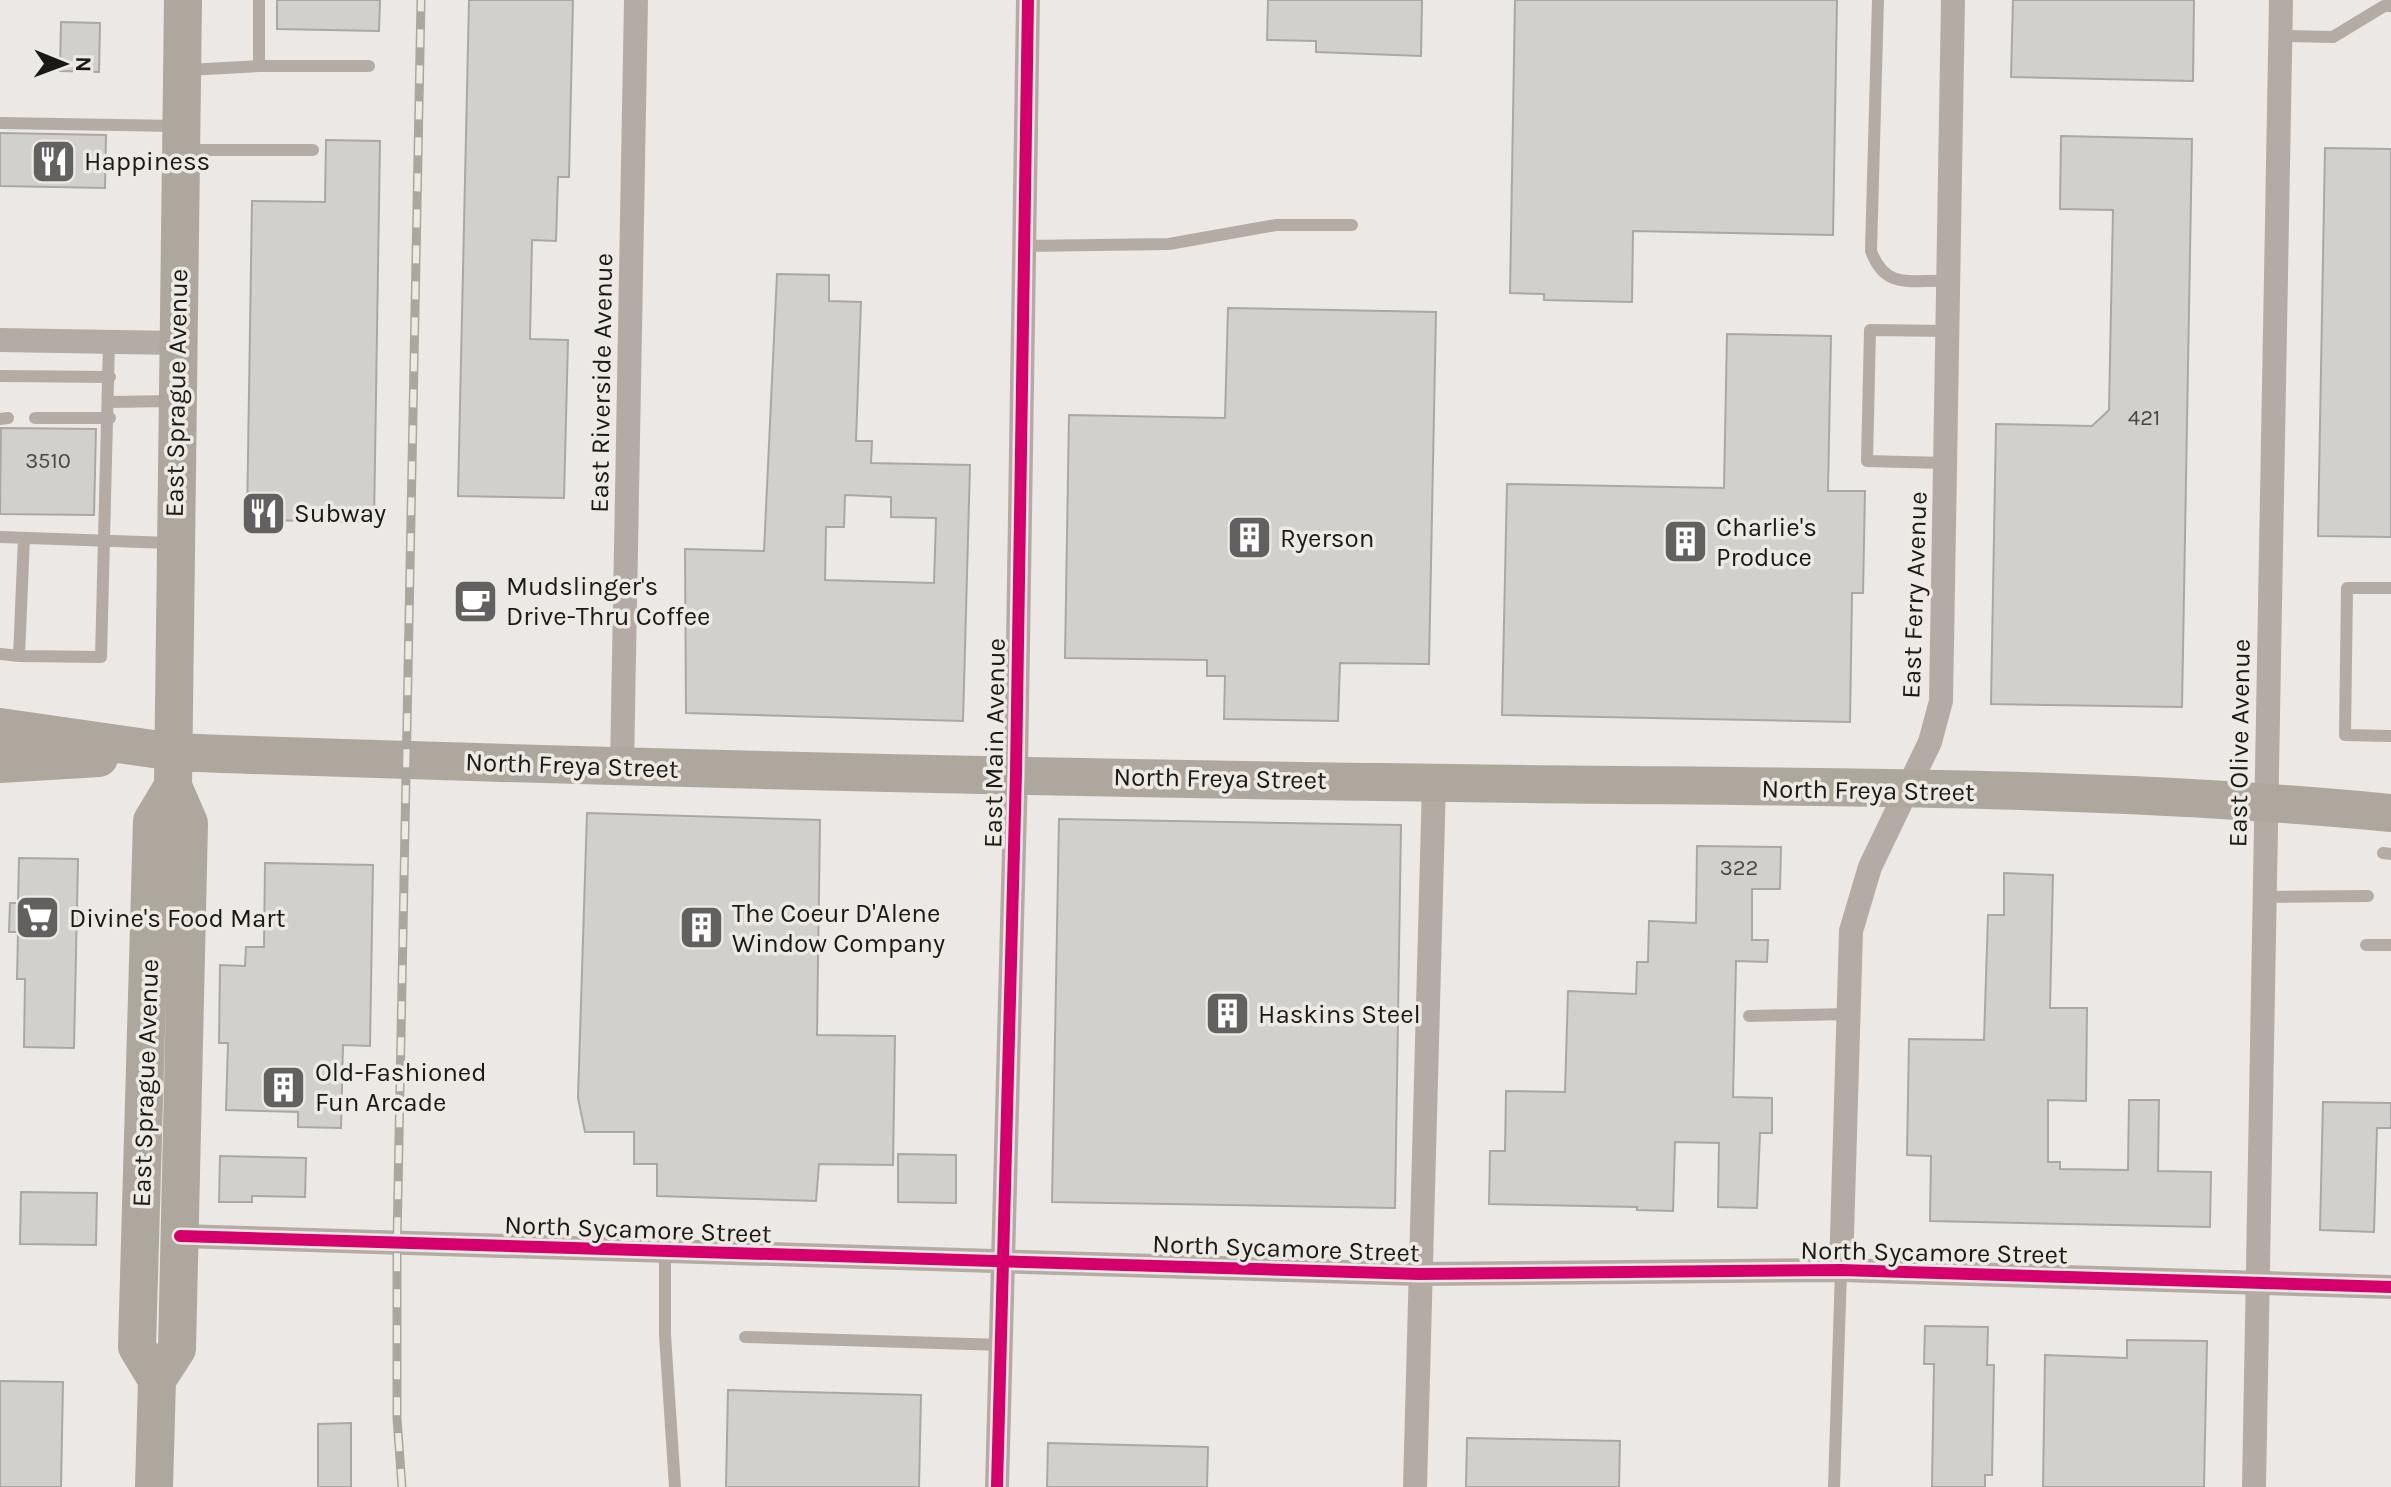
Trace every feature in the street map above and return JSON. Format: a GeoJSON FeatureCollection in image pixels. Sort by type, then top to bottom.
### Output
{"type":"FeatureCollection","features":[{"type":"Feature","properties":{"kind":"main road","name":"East Sprague Avenue"},"geometry":{"type":"LineString","coordinates":[[154,1487],[157,1380],[177,1349],[189,823],[173,769],[183,0]]}},
{"type":"Feature","properties":{"kind":"main road"},"geometry":{"type":"LineString","coordinates":[[0,727],[173,769]]}},
{"type":"Feature","properties":{"kind":"main road"},"geometry":{"type":"LineString","coordinates":[[0,764],[173,769]]}},
{"type":"Feature","properties":{"kind":"main road","name":"North Freya Street"},"geometry":{"type":"LineString","coordinates":[[173,769],[622,767],[1906,790],[2266,801],[2391,813]]}},
{"type":"Feature","properties":{"kind":"main road","name":"East Sprague Avenue"},"geometry":{"type":"LineString","coordinates":[[157,1380],[137,1347],[152,821],[173,769]]}},
{"type":"Feature","properties":{"kind":"main road","name":"North Freya Street"},"geometry":{"type":"LineString","coordinates":[[2266,801],[2391,789]]}},
{"type":"Feature","properties":{"kind":"street","name":"East Riverside Avenue"},"geometry":{"type":"LineString","coordinates":[[622,767],[636,0]]}},
{"type":"Feature","properties":{"kind":"street","name":"East Main Avenue"},"geometry":{"type":"LineString","coordinates":[[997,1487],[1016,773],[1028,0]]}},
{"type":"Feature","properties":{"kind":"street","name":"East Ferry Avenue"},"geometry":{"type":"LineString","coordinates":[[1841,1270],[1849,954],[1858,899],[1935,730],[1941,701],[1953,0]]}},
{"type":"Feature","properties":{"kind":"street","name":"East Olive Avenue"},"geometry":{"type":"LineString","coordinates":[[2254,1487],[2281,0]]}},
{"type":"Feature","properties":{"kind":"street"},"geometry":{"type":"LineString","coordinates":[[0,340],[177,343]]}},
{"type":"Feature","properties":{"kind":"street"},"geometry":{"type":"LineString","coordinates":[[1415,1487],[1434,783]]}},
{"type":"Feature","properties":{"kind":"street","name":"North Sycamore Street"},"geometry":{"type":"LineString","coordinates":[[180,1236],[1419,1274],[1841,1270],[2391,1287]]}},
{"type":"Feature","properties":{"kind":"lane"},"geometry":{"type":"LineString","coordinates":[[259,0],[259,66]]}},
{"type":"Feature","properties":{"kind":"lane"},"geometry":{"type":"LineString","coordinates":[[1878,0],[1871,251],[1878,270],[1888,278],[1948,281]]}},
{"type":"Feature","properties":{"kind":"lane"},"geometry":{"type":"LineString","coordinates":[[2281,36],[2333,37],[2386,4]]}},
{"type":"Feature","properties":{"kind":"lane"},"geometry":{"type":"LineString","coordinates":[[182,70],[369,66]]}},
{"type":"Feature","properties":{"kind":"lane"},"geometry":{"type":"LineString","coordinates":[[0,123],[313,150]]}},
{"type":"Feature","properties":{"kind":"lane"},"geometry":{"type":"LineString","coordinates":[[1024,246],[1169,244],[1276,225],[1352,225]]}},
{"type":"Feature","properties":{"kind":"lane"},"geometry":{"type":"LineString","coordinates":[[1945,463],[1867,461],[1870,330],[1948,331]]}},
{"type":"Feature","properties":{"kind":"lane"},"geometry":{"type":"LineString","coordinates":[[0,654],[101,657],[110,418],[109,342]]}},
{"type":"Feature","properties":{"kind":"lane"},"geometry":{"type":"LineString","coordinates":[[0,376],[110,377]]}},
{"type":"Feature","properties":{"kind":"lane"},"geometry":{"type":"LineString","coordinates":[[110,402],[176,400]]}},
{"type":"Feature","properties":{"kind":"lane"},"geometry":{"type":"LineString","coordinates":[[35,418],[110,418]]}},
{"type":"Feature","properties":{"kind":"lane"},"geometry":{"type":"LineString","coordinates":[[0,537],[174,543]]}},
{"type":"Feature","properties":{"kind":"lane"},"geometry":{"type":"LineString","coordinates":[[19,656],[24,538]]}},
{"type":"Feature","properties":{"kind":"lane"},"geometry":{"type":"LineString","coordinates":[[2391,588],[2347,588],[2345,735],[2391,736]]}},
{"type":"Feature","properties":{"kind":"lane"},"geometry":{"type":"LineString","coordinates":[[2265,897],[2368,896]]}},
{"type":"Feature","properties":{"kind":"lane"},"geometry":{"type":"LineString","coordinates":[[2366,945],[2391,945]]}},
{"type":"Feature","properties":{"kind":"lane"},"geometry":{"type":"LineString","coordinates":[[1749,1016],[1848,1014]]}},
{"type":"Feature","properties":{"kind":"lane"},"geometry":{"type":"LineString","coordinates":[[665,1253],[665,1335],[675,1487]]}},
{"type":"Feature","properties":{"kind":"lane"},"geometry":{"type":"LineString","coordinates":[[1834,1487],[1841,1270]]}},
{"type":"Feature","properties":{"kind":"lane"},"geometry":{"type":"LineString","coordinates":[[745,1337],[1002,1345]]}},
{"type":"Feature","properties":{"kind":"building"},"geometry":{"type":"Polygon","coordinates":[[[277,0],[380,0],[379,31],[277,29],[277,0]]]}},
{"type":"Feature","properties":{"kind":"building"},"geometry":{"type":"Polygon","coordinates":[[[469,0],[573,0],[569,177],[558,177],[556,241],[532,240],[530,339],[568,340],[564,498],[458,496],[469,0]]]}},
{"type":"Feature","properties":{"kind":"building"},"geometry":{"type":"Polygon","coordinates":[[[1268,0],[1422,0],[1421,56],[1316,52],[1316,41],[1267,40],[1268,0]]]}},
{"type":"Feature","properties":{"kind":"building"},"geometry":{"type":"Polygon","coordinates":[[[1515,0],[1837,0],[1833,235],[1633,231],[1632,302],[1544,300],[1544,294],[1510,293],[1515,0]]]}},
{"type":"Feature","properties":{"kind":"building"},"geometry":{"type":"Polygon","coordinates":[[[2013,0],[2194,0],[2193,81],[2011,77],[2013,0]]]}},
{"type":"Feature","properties":{"kind":"building"},"geometry":{"type":"Polygon","coordinates":[[[61,22],[100,23],[99,72],[60,71],[61,22]]]}},
{"type":"Feature","properties":{"kind":"building","name":"Happiness"},"geometry":{"type":"Polygon","coordinates":[[[0,133],[106,135],[105,188],[0,186],[0,133]]]}},
{"type":"Feature","properties":{"kind":"building"},"geometry":{"type":"Polygon","coordinates":[[[2061,136],[2192,139],[2182,707],[1991,704],[1996,424],[2092,426],[2109,410],[2113,210],[2060,209],[2061,136]]]}},
{"type":"Feature","properties":{"kind":"building"},"geometry":{"type":"Polygon","coordinates":[[[326,140],[380,141],[374,522],[247,520],[252,201],[325,202],[326,140]]]}},
{"type":"Feature","properties":{"kind":"building"},"geometry":{"type":"Polygon","coordinates":[[[2325,148],[2391,149],[2391,537],[2318,536],[2325,148]]]}},
{"type":"Feature","properties":{"kind":"building"},"geometry":{"type":"Polygon","coordinates":[[[777,274],[829,275],[829,301],[861,302],[856,441],[872,441],[871,463],[970,465],[963,721],[686,713],[685,549],[764,551],[777,274]],[[845,495],[844,527],[826,527],[825,580],[934,583],[936,518],[891,517],[891,497],[845,495]]]}},
{"type":"Feature","properties":{"kind":"building","name":"Ryerson"},"geometry":{"type":"Polygon","coordinates":[[[1228,308],[1436,312],[1429,664],[1340,663],[1338,721],[1224,719],[1225,676],[1207,676],[1207,660],[1065,658],[1069,415],[1225,418],[1228,308]]]}},
{"type":"Feature","properties":{"kind":"building","name":"Charlie's Produce"},"geometry":{"type":"Polygon","coordinates":[[[1727,334],[1831,336],[1828,491],[1865,491],[1863,593],[1852,593],[1850,722],[1502,715],[1507,484],[1724,488],[1727,334]]]}},
{"type":"Feature","properties":{"kind":"building"},"geometry":{"type":"Polygon","coordinates":[[[1,428],[96,429],[94,515],[0,514],[1,428]]]}},
{"type":"Feature","properties":{"kind":"building","name":"The Coeur D'Alene Window Company"},"geometry":{"type":"Polygon","coordinates":[[[587,813],[820,820],[817,1035],[895,1036],[893,1165],[819,1164],[816,1201],[657,1196],[657,1164],[634,1164],[634,1132],[585,1132],[578,1098],[587,813]]]}},
{"type":"Feature","properties":{"kind":"building","name":"Haskins Steel"},"geometry":{"type":"Polygon","coordinates":[[[1059,819],[1401,825],[1395,1208],[1052,1202],[1059,819]]]}},
{"type":"Feature","properties":{"kind":"building"},"geometry":{"type":"Polygon","coordinates":[[[1697,846],[1781,847],[1780,889],[1752,889],[1752,940],[1768,940],[1767,962],[1736,961],[1733,1097],[1772,1098],[1772,1133],[1760,1133],[1757,1208],[1718,1207],[1719,1143],[1675,1142],[1673,1211],[1637,1210],[1637,1207],[1489,1204],[1490,1151],[1505,1151],[1506,1091],[1565,1092],[1568,991],[1636,994],[1637,962],[1648,962],[1649,921],[1696,923],[1697,846]]]}},
{"type":"Feature","properties":{"kind":"building"},"geometry":{"type":"Polygon","coordinates":[[[19,858],[78,859],[74,1048],[24,1047],[25,979],[17,979],[18,932],[9,932],[10,903],[18,903],[19,858]]]}},
{"type":"Feature","properties":{"kind":"building"},"geometry":{"type":"Polygon","coordinates":[[[265,863],[373,865],[370,1046],[343,1045],[341,1128],[298,1127],[298,1112],[226,1110],[228,1043],[219,1043],[220,965],[245,966],[246,947],[264,947],[265,863]]]}},
{"type":"Feature","properties":{"kind":"building"},"geometry":{"type":"Polygon","coordinates":[[[2004,873],[2053,875],[2050,1008],[2087,1008],[2086,1101],[2048,1100],[2048,1162],[2060,1162],[2060,1169],[2128,1170],[2129,1100],[2159,1100],[2158,1171],[2211,1172],[2210,1227],[1930,1221],[1931,1156],[1907,1155],[1909,1039],[1984,1040],[1988,915],[2004,915],[2004,873]]]}},
{"type":"Feature","properties":{"kind":"building"},"geometry":{"type":"Polygon","coordinates":[[[2323,1102],[2391,1103],[2391,1128],[2377,1128],[2374,1232],[2320,1230],[2323,1102]]]}},
{"type":"Feature","properties":{"kind":"building"},"geometry":{"type":"Polygon","coordinates":[[[898,1154],[956,1155],[956,1203],[898,1202],[898,1154]]]}},
{"type":"Feature","properties":{"kind":"building"},"geometry":{"type":"Polygon","coordinates":[[[220,1156],[306,1158],[305,1197],[252,1196],[252,1202],[219,1202],[220,1156]]]}},
{"type":"Feature","properties":{"kind":"building"},"geometry":{"type":"Polygon","coordinates":[[[21,1192],[97,1193],[96,1245],[20,1244],[21,1192]]]}},
{"type":"Feature","properties":{"kind":"building"},"geometry":{"type":"Polygon","coordinates":[[[1925,1326],[1988,1327],[1987,1365],[1994,1365],[1992,1475],[1985,1475],[1985,1487],[1932,1487],[1934,1364],[1924,1364],[1925,1326]]]}},
{"type":"Feature","properties":{"kind":"building"},"geometry":{"type":"Polygon","coordinates":[[[2127,1340],[2207,1341],[2204,1487],[2043,1487],[2045,1355],[2127,1358],[2127,1340]]]}},
{"type":"Feature","properties":{"kind":"building"},"geometry":{"type":"Polygon","coordinates":[[[0,1381],[63,1382],[61,1487],[0,1487],[0,1381]]]}},
{"type":"Feature","properties":{"kind":"building"},"geometry":{"type":"Polygon","coordinates":[[[728,1390],[921,1395],[919,1487],[726,1487],[728,1390]]]}},
{"type":"Feature","properties":{"kind":"building"},"geometry":{"type":"Polygon","coordinates":[[[351,1423],[351,1487],[318,1487],[318,1424],[351,1423]]]}},
{"type":"Feature","properties":{"kind":"building"},"geometry":{"type":"Polygon","coordinates":[[[1467,1438],[1620,1441],[1619,1487],[1466,1487],[1467,1438]]]}},
{"type":"Feature","properties":{"kind":"building"},"geometry":{"type":"Polygon","coordinates":[[[1048,1443],[1208,1447],[1207,1487],[1047,1487],[1048,1443]]]}},
{"type":"Feature","properties":{"kind":"railway"},"geometry":{"type":"LineString","coordinates":[[402,1487],[397,1418],[397,1242],[421,0]]}},
{"type":"Feature","properties":{"kind":"cycle path"},"geometry":{"type":"LineString","coordinates":[[997,1487],[1016,773],[1028,0]]}},
{"type":"Feature","properties":{"kind":"cycle path"},"geometry":{"type":"LineString","coordinates":[[180,1236],[1419,1274],[1841,1270],[2391,1287]]}},
{"type":"Feature","properties":{"kind":"place","name":"Happiness"},"geometry":{"type":"Point","coordinates":[53,161]}},
{"type":"Feature","properties":{"kind":"place","name":"Subway"},"geometry":{"type":"Point","coordinates":[263,513]}},
{"type":"Feature","properties":{"kind":"place","name":"Ryerson"},"geometry":{"type":"Point","coordinates":[1249,538]}},
{"type":"Feature","properties":{"kind":"place","name":"Charlie's Produce"},"geometry":{"type":"Point","coordinates":[1685,542]}},
{"type":"Feature","properties":{"kind":"place","name":"Mudslinger's Drive-Thru Coffee"},"geometry":{"type":"Point","coordinates":[475,601]}},
{"type":"Feature","properties":{"kind":"place","name":"Divine's Food Mart"},"geometry":{"type":"Point","coordinates":[38,918]}},
{"type":"Feature","properties":{"kind":"place","name":"The Coeur D'Alene Window Company"},"geometry":{"type":"Point","coordinates":[701,928]}},
{"type":"Feature","properties":{"kind":"place","name":"Haskins Steel"},"geometry":{"type":"Point","coordinates":[1227,1014]}},
{"type":"Feature","properties":{"kind":"place","name":"Old-Fashioned Fun Arcade"},"geometry":{"type":"Point","coordinates":[284,1087]}}]}
